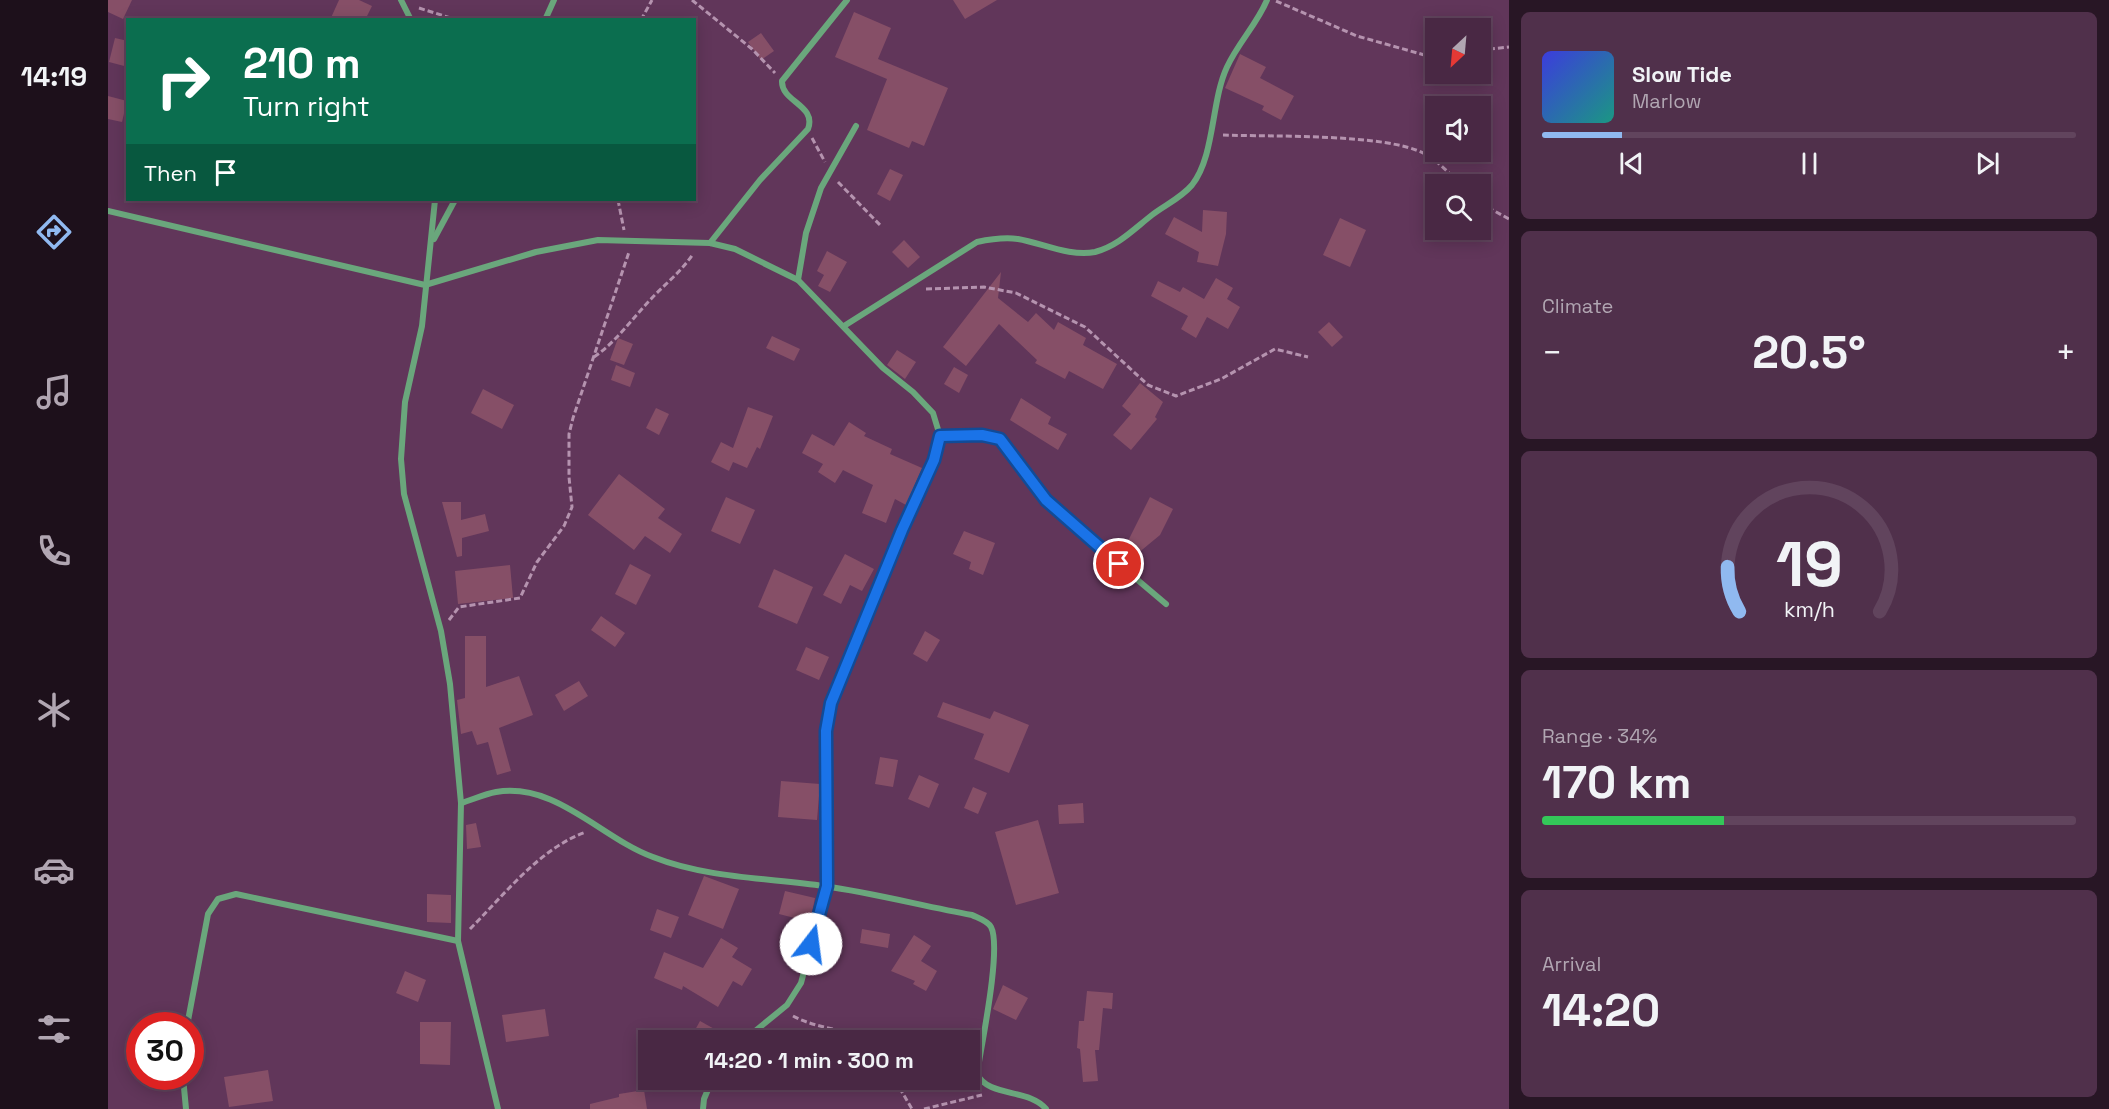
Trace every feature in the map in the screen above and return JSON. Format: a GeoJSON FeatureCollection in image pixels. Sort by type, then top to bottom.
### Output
{"type":"FeatureCollection","features":[{"type":"Feature","properties":{"kind":"street"},"geometry":{"type":"LineString","coordinates":[[546,18],[554,0]]}},
{"type":"Feature","properties":{"kind":"street"},"geometry":{"type":"LineString","coordinates":[[710,243],[760,180],[808,129],[810,122],[808,115],[786,93],[782,81],[847,0]]}},
{"type":"Feature","properties":{"kind":"street"},"geometry":{"type":"LineString","coordinates":[[844,326],[977,242],[996,238],[1018,239],[1073,252],[1093,252],[1110,246],[1133,231],[1193,184],[1201,168],[1215,102],[1228,65],[1267,0]]}},
{"type":"Feature","properties":{"kind":"street"},"geometry":{"type":"LineString","coordinates":[[402,2],[410,18]]}},
{"type":"Feature","properties":{"kind":"street"},"geometry":{"type":"LineString","coordinates":[[798,280],[806,233],[821,188],[856,126]]}},
{"type":"Feature","properties":{"kind":"street"},"geometry":{"type":"LineString","coordinates":[[435,201],[433,242],[425,285],[422,326],[405,402],[401,459],[404,494],[441,631],[456,726],[461,803],[458,941],[498,1109]]}},
{"type":"Feature","properties":{"kind":"street"},"geometry":{"type":"LineString","coordinates":[[433,242],[454,201]]}},
{"type":"Feature","properties":{"kind":"street"},"geometry":{"type":"LineString","coordinates":[[108,211],[425,285],[536,252],[598,240],[710,243],[735,249],[798,280],[883,368],[913,392],[933,413],[940,436],[934,460],[902,530],[831,703],[826,731],[827,886],[801,983],[781,1010],[756,1030]]}},
{"type":"Feature","properties":{"kind":"street"},"geometry":{"type":"LineString","coordinates":[[940,436],[982,435],[1000,439],[1056,511],[1166,604]]}},
{"type":"Feature","properties":{"kind":"street"},"geometry":{"type":"LineString","coordinates":[[461,803],[496,792],[517,792],[557,803],[651,857],[680,866],[827,886],[972,915],[991,926],[994,938],[992,978],[977,1074],[984,1083],[1001,1090],[1035,1098],[1046,1109]]}},
{"type":"Feature","properties":{"kind":"street"},"geometry":{"type":"LineString","coordinates":[[190,1012],[208,914],[218,899],[237,894],[458,941]]}},
{"type":"Feature","properties":{"kind":"street"},"geometry":{"type":"LineString","coordinates":[[184,1090],[186,1109]]}},
{"type":"Feature","properties":{"kind":"street"},"geometry":{"type":"LineString","coordinates":[[703,1109],[708,1090]]}},
{"type":"Feature","properties":{"kind":"path"},"geometry":{"type":"LineString","coordinates":[[642,18],[652,0]]}},
{"type":"Feature","properties":{"kind":"path"},"geometry":{"type":"LineString","coordinates":[[692,0],[752,49],[782,81]]}},
{"type":"Feature","properties":{"kind":"path"},"geometry":{"type":"LineString","coordinates":[[1275,0],[1357,36],[1425,55]]}},
{"type":"Feature","properties":{"kind":"path"},"geometry":{"type":"LineString","coordinates":[[402,2],[451,18]]}},
{"type":"Feature","properties":{"kind":"path"},"geometry":{"type":"LineString","coordinates":[[1491,49],[1509,47]]}},
{"type":"Feature","properties":{"kind":"path"},"geometry":{"type":"LineString","coordinates":[[808,129],[830,172],[845,191],[881,226]]}},
{"type":"Feature","properties":{"kind":"path"},"geometry":{"type":"LineString","coordinates":[[1210,134],[1364,141],[1402,146],[1424,154],[1450,174]]}},
{"type":"Feature","properties":{"kind":"path"},"geometry":{"type":"LineString","coordinates":[[441,631],[459,607],[520,598],[537,562],[564,526],[572,507],[568,477],[569,434],[631,241],[622,226],[618,201]]}},
{"type":"Feature","properties":{"kind":"path"},"geometry":{"type":"LineString","coordinates":[[1491,209],[1509,219]]}},
{"type":"Feature","properties":{"kind":"path"},"geometry":{"type":"LineString","coordinates":[[592,359],[609,346],[654,295],[684,268],[700,243]]}},
{"type":"Feature","properties":{"kind":"path"},"geometry":{"type":"LineString","coordinates":[[924,289],[984,287],[1016,293],[1085,327],[1148,385],[1176,396],[1221,379],[1275,349],[1308,357]]}},
{"type":"Feature","properties":{"kind":"path"},"geometry":{"type":"LineString","coordinates":[[458,941],[521,878],[558,846],[599,828]]}},
{"type":"Feature","properties":{"kind":"path"},"geometry":{"type":"LineString","coordinates":[[781,1010],[806,1023],[838,1030]]}},
{"type":"Feature","properties":{"kind":"path"},"geometry":{"type":"LineString","coordinates":[[901,1090],[912,1109]]}},
{"type":"Feature","properties":{"kind":"path"},"geometry":{"type":"LineString","coordinates":[[924,1109],[1001,1090]]}},
{"type":"Feature","properties":{"kind":"building"},"geometry":{"type":"Polygon","coordinates":[[[108,0],[132,0],[123,19],[108,12],[108,0]]]}},
{"type":"Feature","properties":{"kind":"building"},"geometry":{"type":"Polygon","coordinates":[[[339,0],[359,0],[372,6],[366,18],[331,18],[339,0]]]}},
{"type":"Feature","properties":{"kind":"building"},"geometry":{"type":"Polygon","coordinates":[[[953,0],[997,0],[965,19],[953,0]]]}},
{"type":"Feature","properties":{"kind":"building"},"geometry":{"type":"Polygon","coordinates":[[[854,12],[891,28],[878,59],[948,88],[924,146],[912,141],[909,148],[867,130],[887,79],[835,57],[854,12]]]}},
{"type":"Feature","properties":{"kind":"building"},"geometry":{"type":"Polygon","coordinates":[[[761,33],[774,51],[761,60],[748,42],[761,33]]]}},
{"type":"Feature","properties":{"kind":"building"},"geometry":{"type":"Polygon","coordinates":[[[115,38],[126,41],[126,66],[109,62],[115,38]]]}},
{"type":"Feature","properties":{"kind":"building"},"geometry":{"type":"Polygon","coordinates":[[[1240,54],[1266,67],[1260,78],[1294,96],[1281,120],[1262,110],[1264,106],[1225,88],[1240,54]]]}},
{"type":"Feature","properties":{"kind":"building"},"geometry":{"type":"Polygon","coordinates":[[[108,96],[126,101],[122,122],[108,119],[108,96]]]}},
{"type":"Feature","properties":{"kind":"building"},"geometry":{"type":"Polygon","coordinates":[[[890,169],[903,175],[890,201],[877,194],[890,169]]]}},
{"type":"Feature","properties":{"kind":"building"},"geometry":{"type":"Polygon","coordinates":[[[1203,210],[1227,212],[1226,234],[1218,266],[1197,262],[1199,252],[1165,234],[1174,217],[1202,232],[1203,210]]]}},
{"type":"Feature","properties":{"kind":"building"},"geometry":{"type":"Polygon","coordinates":[[[1340,218],[1366,230],[1350,267],[1323,255],[1340,218]]]}},
{"type":"Feature","properties":{"kind":"building"},"geometry":{"type":"Polygon","coordinates":[[[904,240],[920,257],[908,268],[892,252],[904,240]]]}},
{"type":"Feature","properties":{"kind":"building"},"geometry":{"type":"Polygon","coordinates":[[[827,251],[847,262],[830,292],[818,286],[824,275],[817,271],[827,251]]]}},
{"type":"Feature","properties":{"kind":"building"},"geometry":{"type":"Polygon","coordinates":[[[1001,272],[998,298],[1028,322],[1036,313],[1054,330],[1058,322],[1086,338],[1083,345],[1117,364],[1103,389],[1069,371],[1065,379],[1035,363],[1037,360],[999,324],[966,366],[943,347],[1001,272]]]}},
{"type":"Feature","properties":{"kind":"building"},"geometry":{"type":"Polygon","coordinates":[[[1216,278],[1233,288],[1227,299],[1240,307],[1228,329],[1207,317],[1196,338],[1181,329],[1188,316],[1151,296],[1158,281],[1180,292],[1183,287],[1204,299],[1216,278]]]}},
{"type":"Feature","properties":{"kind":"building"},"geometry":{"type":"Polygon","coordinates":[[[1329,322],[1343,337],[1332,347],[1318,332],[1329,322]]]}},
{"type":"Feature","properties":{"kind":"building"},"geometry":{"type":"Polygon","coordinates":[[[772,336],[800,349],[794,361],[766,348],[772,336]]]}},
{"type":"Feature","properties":{"kind":"building"},"geometry":{"type":"Polygon","coordinates":[[[618,338],[633,344],[624,365],[610,360],[618,338]]]}},
{"type":"Feature","properties":{"kind":"building"},"geometry":{"type":"Polygon","coordinates":[[[897,350],[916,362],[905,379],[887,365],[897,350]]]}},
{"type":"Feature","properties":{"kind":"building"},"geometry":{"type":"Polygon","coordinates":[[[616,365],[635,373],[630,387],[611,380],[616,365]]]}},
{"type":"Feature","properties":{"kind":"building"},"geometry":{"type":"Polygon","coordinates":[[[954,367],[968,375],[959,393],[944,384],[954,367]]]}},
{"type":"Feature","properties":{"kind":"building"},"geometry":{"type":"Polygon","coordinates":[[[1140,383],[1163,402],[1155,417],[1157,419],[1131,450],[1113,435],[1131,414],[1122,406],[1140,383]]]}},
{"type":"Feature","properties":{"kind":"building"},"geometry":{"type":"Polygon","coordinates":[[[483,389],[514,405],[502,429],[471,413],[483,389]]]}},
{"type":"Feature","properties":{"kind":"building"},"geometry":{"type":"Polygon","coordinates":[[[1021,398],[1051,417],[1048,424],[1067,434],[1058,450],[1010,420],[1021,398]]]}},
{"type":"Feature","properties":{"kind":"building"},"geometry":{"type":"Polygon","coordinates":[[[748,407],[773,416],[760,449],[757,447],[747,468],[733,462],[729,471],[711,462],[721,442],[733,448],[748,407]]]}},
{"type":"Feature","properties":{"kind":"building"},"geometry":{"type":"Polygon","coordinates":[[[656,408],[669,414],[659,435],[646,428],[656,408]]]}},
{"type":"Feature","properties":{"kind":"building"},"geometry":{"type":"Polygon","coordinates":[[[849,422],[866,433],[864,436],[892,449],[890,454],[922,468],[906,505],[895,499],[886,523],[862,513],[873,485],[843,470],[835,483],[818,472],[823,464],[802,453],[812,434],[834,446],[849,422]]]}},
{"type":"Feature","properties":{"kind":"building"},"geometry":{"type":"Polygon","coordinates":[[[619,474],[665,509],[658,518],[682,534],[670,553],[645,536],[634,550],[588,515],[619,474]]]}},
{"type":"Feature","properties":{"kind":"building"},"geometry":{"type":"Polygon","coordinates":[[[726,497],[755,510],[740,544],[711,531],[726,497]]]}},
{"type":"Feature","properties":{"kind":"building"},"geometry":{"type":"Polygon","coordinates":[[[1150,497],[1173,509],[1160,535],[1137,554],[1127,543],[1150,497]]]}},
{"type":"Feature","properties":{"kind":"building"},"geometry":{"type":"Polygon","coordinates":[[[442,502],[461,502],[461,520],[485,514],[489,531],[462,538],[462,556],[457,557],[442,502]]]}},
{"type":"Feature","properties":{"kind":"building"},"geometry":{"type":"Polygon","coordinates":[[[964,531],[995,543],[983,575],[969,569],[971,562],[953,554],[964,531]]]}},
{"type":"Feature","properties":{"kind":"building"},"geometry":{"type":"Polygon","coordinates":[[[845,554],[874,569],[862,591],[850,585],[841,604],[823,595],[845,554]]]}},
{"type":"Feature","properties":{"kind":"building"},"geometry":{"type":"Polygon","coordinates":[[[630,564],[651,575],[636,605],[615,594],[630,564]]]}},
{"type":"Feature","properties":{"kind":"building"},"geometry":{"type":"Polygon","coordinates":[[[510,565],[513,598],[458,604],[455,571],[510,565]]]}},
{"type":"Feature","properties":{"kind":"building"},"geometry":{"type":"Polygon","coordinates":[[[774,569],[813,587],[797,624],[758,607],[774,569]]]}},
{"type":"Feature","properties":{"kind":"building"},"geometry":{"type":"Polygon","coordinates":[[[601,616],[625,633],[615,647],[591,630],[601,616]]]}},
{"type":"Feature","properties":{"kind":"building"},"geometry":{"type":"Polygon","coordinates":[[[925,631],[940,640],[927,662],[913,654],[925,631]]]}},
{"type":"Feature","properties":{"kind":"building"},"geometry":{"type":"Polygon","coordinates":[[[465,636],[486,636],[486,687],[519,676],[533,715],[499,728],[511,771],[497,775],[488,742],[477,745],[472,731],[461,734],[457,700],[465,698],[465,636]]]}},
{"type":"Feature","properties":{"kind":"building"},"geometry":{"type":"Polygon","coordinates":[[[806,647],[829,657],[819,680],[796,670],[806,647]]]}},
{"type":"Feature","properties":{"kind":"building"},"geometry":{"type":"Polygon","coordinates":[[[579,681],[588,696],[564,711],[555,695],[579,681]]]}},
{"type":"Feature","properties":{"kind":"building"},"geometry":{"type":"Polygon","coordinates":[[[943,702],[990,719],[994,711],[1029,725],[1009,773],[974,759],[984,734],[937,717],[943,702]]]}},
{"type":"Feature","properties":{"kind":"building"},"geometry":{"type":"Polygon","coordinates":[[[880,757],[898,760],[893,787],[875,784],[880,757]]]}},
{"type":"Feature","properties":{"kind":"building"},"geometry":{"type":"Polygon","coordinates":[[[919,775],[939,784],[929,808],[908,799],[919,775]]]}},
{"type":"Feature","properties":{"kind":"building"},"geometry":{"type":"Polygon","coordinates":[[[781,781],[820,784],[817,820],[778,817],[781,781]]]}},
{"type":"Feature","properties":{"kind":"building"},"geometry":{"type":"Polygon","coordinates":[[[973,787],[987,793],[978,814],[964,808],[973,787]]]}},
{"type":"Feature","properties":{"kind":"building"},"geometry":{"type":"Polygon","coordinates":[[[1083,803],[1084,823],[1059,824],[1058,805],[1083,803]]]}},
{"type":"Feature","properties":{"kind":"building"},"geometry":{"type":"Polygon","coordinates":[[[1038,820],[1059,893],[1016,905],[995,832],[1038,820]]]}},
{"type":"Feature","properties":{"kind":"building"},"geometry":{"type":"Polygon","coordinates":[[[476,823],[481,847],[467,849],[466,825],[476,823]]]}},
{"type":"Feature","properties":{"kind":"building"},"geometry":{"type":"Polygon","coordinates":[[[704,876],[739,889],[723,929],[688,915],[704,876]]]}},
{"type":"Feature","properties":{"kind":"building"},"geometry":{"type":"Polygon","coordinates":[[[785,891],[815,898],[810,922],[779,914],[785,891]]]}},
{"type":"Feature","properties":{"kind":"building"},"geometry":{"type":"Polygon","coordinates":[[[427,894],[451,895],[451,923],[427,922],[427,894]]]}},
{"type":"Feature","properties":{"kind":"building"},"geometry":{"type":"Polygon","coordinates":[[[657,909],[679,917],[671,938],[650,930],[657,909]]]}},
{"type":"Feature","properties":{"kind":"building"},"geometry":{"type":"Polygon","coordinates":[[[862,929],[890,934],[888,948],[860,943],[862,929]]]}},
{"type":"Feature","properties":{"kind":"building"},"geometry":{"type":"Polygon","coordinates":[[[914,935],[931,946],[921,961],[937,971],[926,991],[913,984],[915,981],[891,971],[914,935]]]}},
{"type":"Feature","properties":{"kind":"building"},"geometry":{"type":"Polygon","coordinates":[[[721,938],[738,948],[732,957],[752,969],[742,986],[733,981],[718,1007],[683,986],[682,990],[654,978],[664,952],[703,968],[721,938]]]}},
{"type":"Feature","properties":{"kind":"building"},"geometry":{"type":"Polygon","coordinates":[[[405,971],[426,980],[418,1002],[396,993],[405,971]]]}},
{"type":"Feature","properties":{"kind":"building"},"geometry":{"type":"Polygon","coordinates":[[[1003,985],[1028,998],[1016,1020],[993,1009],[1003,985]]]}},
{"type":"Feature","properties":{"kind":"building"},"geometry":{"type":"Polygon","coordinates":[[[1087,991],[1113,993],[1112,1009],[1103,1008],[1099,1050],[1095,1050],[1098,1081],[1083,1082],[1080,1049],[1077,1048],[1079,1021],[1084,1021],[1087,991]]]}},
{"type":"Feature","properties":{"kind":"building"},"geometry":{"type":"Polygon","coordinates":[[[545,1009],[549,1036],[506,1042],[502,1015],[545,1009]]]}},
{"type":"Feature","properties":{"kind":"building"},"geometry":{"type":"Polygon","coordinates":[[[700,1021],[716,1030],[695,1030],[700,1021]]]}},
{"type":"Feature","properties":{"kind":"building"},"geometry":{"type":"Polygon","coordinates":[[[420,1022],[451,1022],[450,1065],[420,1064],[420,1022]]]}},
{"type":"Feature","properties":{"kind":"building"},"geometry":{"type":"Polygon","coordinates":[[[268,1070],[273,1101],[229,1107],[224,1077],[268,1070]]]}},
{"type":"Feature","properties":{"kind":"building"},"geometry":{"type":"Polygon","coordinates":[[[644,1090],[647,1109],[590,1109],[590,1104],[619,1097],[619,1094],[644,1090]]]}},
{"type":"Feature","properties":{"kind":"route"},"geometry":{"type":"LineString","coordinates":[[811,944],[827,886],[826,731],[831,703],[902,530],[934,460],[940,436],[982,435],[1000,439],[1056,511],[1119,564]]}}]}
